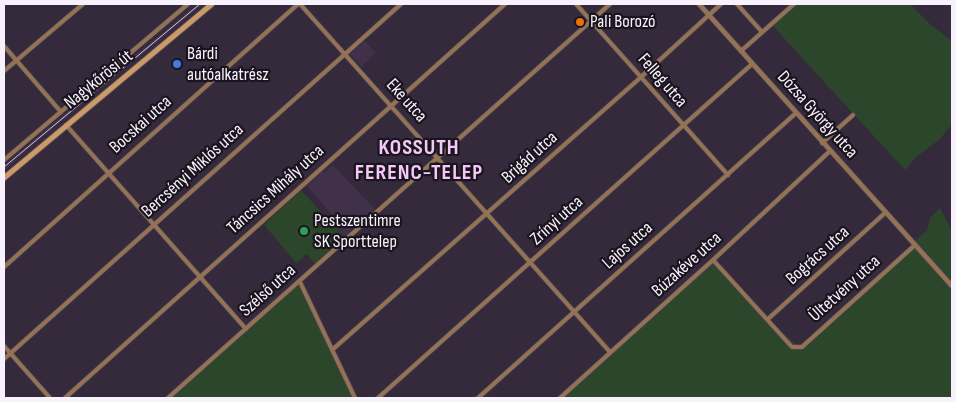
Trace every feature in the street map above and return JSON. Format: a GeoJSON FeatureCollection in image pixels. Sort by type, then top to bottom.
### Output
{"type":"FeatureCollection","features":[{"type":"Feature","properties":{"kind":"main road","name":"Nagykőrösi út"},"geometry":{"type":"LineString","coordinates":[[4,178],[212,4]]}},
{"type":"Feature","properties":{"kind":"street"},"geometry":{"type":"LineString","coordinates":[[4,71],[83,4]]}},
{"type":"Feature","properties":{"kind":"street"},"geometry":{"type":"LineString","coordinates":[[4,160],[188,4]]}},
{"type":"Feature","properties":{"kind":"street","name":"Eke utca"},"geometry":{"type":"LineString","coordinates":[[299,4],[346,53],[610,352]]}},
{"type":"Feature","properties":{"kind":"street","name":"Bocskai utca"},"geometry":{"type":"LineString","coordinates":[[4,267],[299,4]]}},
{"type":"Feature","properties":{"kind":"street","name":"Bercsényi Miklós utca"},"geometry":{"type":"LineString","coordinates":[[4,359],[401,4]]}},
{"type":"Feature","properties":{"kind":"street","name":"Táncsics Mihály utca"},"geometry":{"type":"LineString","coordinates":[[65,398],[505,4]]}},
{"type":"Feature","properties":{"kind":"street","name":"Felleg utca"},"geometry":{"type":"LineString","coordinates":[[576,4],[728,175]]}},
{"type":"Feature","properties":{"kind":"street","name":"Szélső utca"},"geometry":{"type":"LineString","coordinates":[[168,398],[610,4]]}},
{"type":"Feature","properties":{"kind":"street","name":"Dózsa György utca"},"geometry":{"type":"LineString","coordinates":[[699,4],[952,286]]}},
{"type":"Feature","properties":{"kind":"street","name":"Brigád utca"},"geometry":{"type":"LineString","coordinates":[[332,350],[721,4]]}},
{"type":"Feature","properties":{"kind":"street"},"geometry":{"type":"LineString","coordinates":[[737,4],[762,32]]}},
{"type":"Feature","properties":{"kind":"street"},"geometry":{"type":"LineString","coordinates":[[741,51],[794,4]]}},
{"type":"Feature","properties":{"kind":"street"},"geometry":{"type":"LineString","coordinates":[[4,46],[61,112]]}},
{"type":"Feature","properties":{"kind":"street","name":"Zrínyi utca"},"geometry":{"type":"LineString","coordinates":[[378,398],[752,64]]}},
{"type":"Feature","properties":{"kind":"street","name":"Lajos utca"},"geometry":{"type":"LineString","coordinates":[[478,398],[796,113]]}},
{"type":"Feature","properties":{"kind":"street"},"geometry":{"type":"LineString","coordinates":[[822,143],[853,115]]}},
{"type":"Feature","properties":{"kind":"street"},"geometry":{"type":"LineString","coordinates":[[66,125],[246,329]]}},
{"type":"Feature","properties":{"kind":"street","name":"Búzakéve utca"},"geometry":{"type":"LineString","coordinates":[[560,398],[830,151]]}},
{"type":"Feature","properties":{"kind":"street","name":"Bogrács utca"},"geometry":{"type":"LineString","coordinates":[[768,320],[886,212]]}},
{"type":"Feature","properties":{"kind":"street","name":"Ültetvény utca"},"geometry":{"type":"LineString","coordinates":[[768,320],[792,347],[802,347],[914,245]]}},
{"type":"Feature","properties":{"kind":"street"},"geometry":{"type":"LineString","coordinates":[[713,260],[768,320]]}},
{"type":"Feature","properties":{"kind":"street"},"geometry":{"type":"LineString","coordinates":[[300,282],[355,398]]}},
{"type":"Feature","properties":{"kind":"street"},"geometry":{"type":"LineString","coordinates":[[4,346],[50,398]]}},
{"type":"Feature","properties":{"kind":"shaded area"},"geometry":{"type":"Polygon","coordinates":[[[197,4],[203,4],[4,171],[4,167],[31,142],[197,4]]]}},
{"type":"Feature","properties":{"kind":"shaded area"},"geometry":{"type":"Polygon","coordinates":[[[365,41],[376,53],[361,67],[350,54],[365,41]]]}},
{"type":"Feature","properties":{"kind":"shaded area"},"geometry":{"type":"Polygon","coordinates":[[[333,165],[375,209],[344,237],[327,219],[332,215],[307,186],[323,171],[324,173],[333,165]]]}},
{"type":"Feature","properties":{"kind":"green space"},"geometry":{"type":"Polygon","coordinates":[[[793,4],[910,4],[930,24],[952,41],[952,124],[940,139],[914,159],[905,170],[770,23],[793,4]]]}},
{"type":"Feature","properties":{"kind":"green space","name":"Pestszentimre SK Sporttelep"},"geometry":{"type":"Polygon","coordinates":[[[301,190],[344,237],[315,264],[307,254],[296,263],[264,225],[301,190]]]}},
{"type":"Feature","properties":{"kind":"green space"},"geometry":{"type":"Polygon","coordinates":[[[940,208],[952,231],[952,398],[556,398],[713,257],[775,325],[798,347],[927,230],[930,218],[940,208]]]}},
{"type":"Feature","properties":{"kind":"green space"},"geometry":{"type":"Polygon","coordinates":[[[300,277],[358,398],[166,398],[298,279],[300,277]]]}},
{"type":"Feature","properties":{"kind":"railway"},"geometry":{"type":"LineString","coordinates":[[4,167],[200,4]]}},
{"type":"Feature","properties":{"kind":"place","name":"Pali Borozó"},"geometry":{"type":"Point","coordinates":[580,22]}},
{"type":"Feature","properties":{"kind":"place","name":"Bárdi autóalkatrész"},"geometry":{"type":"Point","coordinates":[177,64]}},
{"type":"Feature","properties":{"kind":"place","name":"Pestszentimre SK Sporttelep"},"geometry":{"type":"Point","coordinates":[304,231]}},
{"type":"Feature","properties":{"kind":"district","name":"KOSSUTH FERENC-TELEP"},"geometry":{"type":"Point","coordinates":[419,160]}}]}
